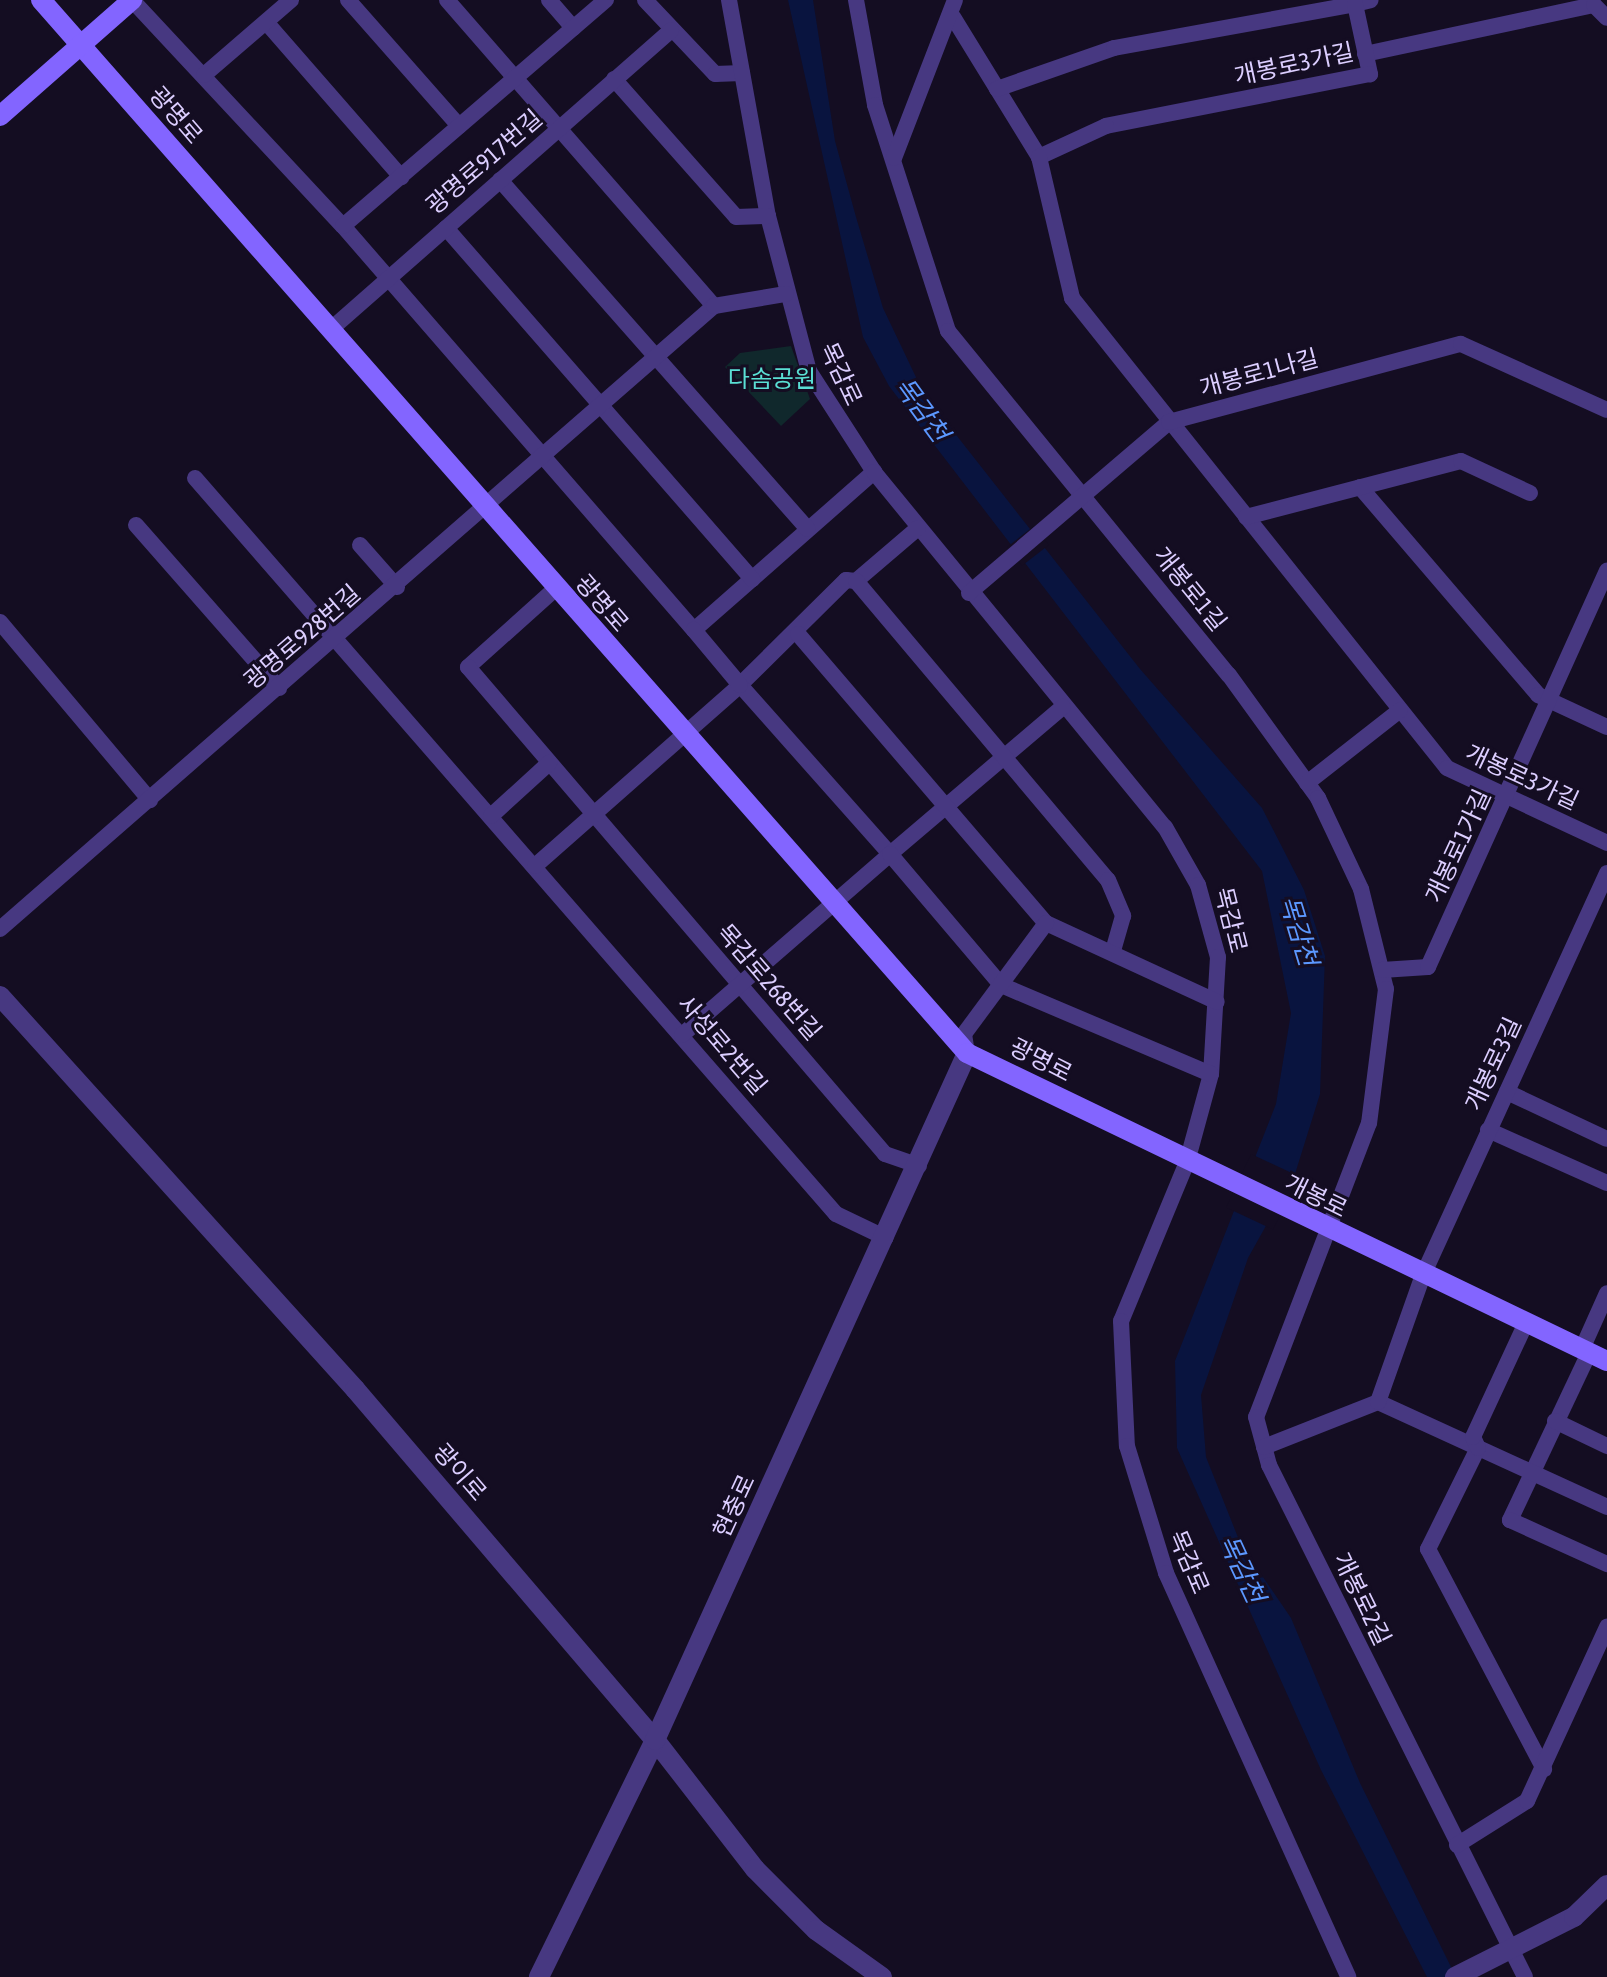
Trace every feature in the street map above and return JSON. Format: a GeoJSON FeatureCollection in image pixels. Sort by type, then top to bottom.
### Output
{"type":"FeatureCollection","features":[{"type":"Feature","properties":{"kind":"main road","name":"광명로"},"geometry":{"type":"LineString","coordinates":[[41,0],[833,907],[967,1053],[1193,1165]]}},
{"type":"Feature","properties":{"kind":"main road"},"geometry":{"type":"LineString","coordinates":[[0,116],[132,0]]}},
{"type":"Feature","properties":{"kind":"main road","name":"개봉로"},"geometry":{"type":"LineString","coordinates":[[1193,1165],[1593,1354]]}},
{"type":"Feature","properties":{"kind":"street"},"geometry":{"type":"LineString","coordinates":[[132,0],[389,278],[1001,985],[1211,1074]]}},
{"type":"Feature","properties":{"kind":"street"},"geometry":{"type":"LineString","coordinates":[[204,75],[291,0]]}},
{"type":"Feature","properties":{"kind":"street"},"geometry":{"type":"LineString","coordinates":[[348,0],[459,126]]}},
{"type":"Feature","properties":{"kind":"street"},"geometry":{"type":"LineString","coordinates":[[447,0],[714,306],[786,294]]}},
{"type":"Feature","properties":{"kind":"street"},"geometry":{"type":"LineString","coordinates":[[549,0],[573,28]]}},
{"type":"Feature","properties":{"kind":"street"},"geometry":{"type":"LineString","coordinates":[[343,226],[606,0]]}},
{"type":"Feature","properties":{"kind":"street"},"geometry":{"type":"LineString","coordinates":[[645,0],[715,74],[742,73]]}},
{"type":"Feature","properties":{"kind":"street","name":"목감로"},"geometry":{"type":"LineString","coordinates":[[729,0],[768,216],[786,294],[809,371],[874,472],[918,528],[974,589],[1188,865],[1218,957],[1211,1074],[1193,1165],[1128,1296],[1117,1341],[1135,1492],[1348,1977]]}},
{"type":"Feature","properties":{"kind":"street","name":"개봉로1길"},"geometry":{"type":"LineString","coordinates":[[856,0],[875,105],[948,331],[1079,502],[1307,783],[1361,889],[1386,989],[1369,1123],[1328,1230]]}},
{"type":"Feature","properties":{"kind":"street","name":"개봉로3가길"},"geometry":{"type":"LineString","coordinates":[[997,89],[1114,48],[1363,2],[1365,54],[1370,74],[1106,126],[1039,157]]}},
{"type":"Feature","properties":{"kind":"street"},"geometry":{"type":"LineString","coordinates":[[894,158],[954,8]]}},
{"type":"Feature","properties":{"kind":"street","name":"개봉로3가길"},"geometry":{"type":"LineString","coordinates":[[954,8],[997,89],[1039,157],[1072,298],[1447,768],[1607,843]]}},
{"type":"Feature","properties":{"kind":"street"},"geometry":{"type":"LineString","coordinates":[[1365,54],[1605,10]]}},
{"type":"Feature","properties":{"kind":"street"},"geometry":{"type":"LineString","coordinates":[[266,22],[401,177]]}},
{"type":"Feature","properties":{"kind":"street","name":"광명로917번길"},"geometry":{"type":"LineString","coordinates":[[330,330],[671,30]]}},
{"type":"Feature","properties":{"kind":"street"},"geometry":{"type":"LineString","coordinates":[[614,79],[736,217],[768,216]]}},
{"type":"Feature","properties":{"kind":"street"},"geometry":{"type":"LineString","coordinates":[[500,180],[808,529]]}},
{"type":"Feature","properties":{"kind":"street"},"geometry":{"type":"LineString","coordinates":[[446,228],[752,579]]}},
{"type":"Feature","properties":{"kind":"street","name":"광명로928번길"},"geometry":{"type":"LineString","coordinates":[[0,929],[486,510],[714,306]]}},
{"type":"Feature","properties":{"kind":"street","name":"개봉로1나길"},"geometry":{"type":"LineString","coordinates":[[974,589],[1169,422],[1461,344],[1607,410]]}},
{"type":"Feature","properties":{"kind":"street"},"geometry":{"type":"LineString","coordinates":[[1246,517],[1461,461],[1530,493]]}},
{"type":"Feature","properties":{"kind":"street"},"geometry":{"type":"LineString","coordinates":[[694,630],[874,472]]}},
{"type":"Feature","properties":{"kind":"street","name":"사성로2번길"},"geometry":{"type":"LineString","coordinates":[[195,478],[836,1214],[886,1238]]}},
{"type":"Feature","properties":{"kind":"street"},"geometry":{"type":"LineString","coordinates":[[1360,487],[1548,699],[1607,727]]}},
{"type":"Feature","properties":{"kind":"street"},"geometry":{"type":"LineString","coordinates":[[136,525],[279,688]]}},
{"type":"Feature","properties":{"kind":"street"},"geometry":{"type":"LineString","coordinates":[[856,581],[918,528]]}},
{"type":"Feature","properties":{"kind":"street"},"geometry":{"type":"LineString","coordinates":[[360,545],[397,587]]}},
{"type":"Feature","properties":{"kind":"street","name":"개봉로1가길"},"geometry":{"type":"LineString","coordinates":[[1382,970],[1428,967],[1508,797],[1548,699],[1607,570]]}},
{"type":"Feature","properties":{"kind":"street"},"geometry":{"type":"LineString","coordinates":[[1113,950],[1121,901],[1005,757],[856,581],[846,580],[796,626],[798,634],[948,805],[1046,923],[1113,950],[1217,1002]]}},
{"type":"Feature","properties":{"kind":"street","name":"목감로268번길"},"geometry":{"type":"LineString","coordinates":[[555,589],[468,667],[885,1154],[919,1166]]}},
{"type":"Feature","properties":{"kind":"street"},"geometry":{"type":"LineString","coordinates":[[0,622],[150,800]]}},
{"type":"Feature","properties":{"kind":"street"},"geometry":{"type":"LineString","coordinates":[[535,866],[798,634]]}},
{"type":"Feature","properties":{"kind":"street"},"geometry":{"type":"LineString","coordinates":[[682,1035],[1063,707]]}},
{"type":"Feature","properties":{"kind":"street"},"geometry":{"type":"LineString","coordinates":[[1307,783],[1400,710]]}},
{"type":"Feature","properties":{"kind":"street"},"geometry":{"type":"LineString","coordinates":[[491,816],[549,763]]}},
{"type":"Feature","properties":{"kind":"street","name":"개봉로3길"},"geometry":{"type":"LineString","coordinates":[[1423,1275],[1607,873]]}},
{"type":"Feature","properties":{"kind":"street"},"geometry":{"type":"LineString","coordinates":[[967,1053],[964,1034],[1046,923]]}},
{"type":"Feature","properties":{"kind":"street","name":"광이로"},"geometry":{"type":"LineString","coordinates":[[0,996],[355,1389],[655,1740],[755,1869],[816,1930],[882,1977]]}},
{"type":"Feature","properties":{"kind":"street","name":"현충로"},"geometry":{"type":"LineString","coordinates":[[539,1977],[655,1740],[919,1166],[967,1053]]}},
{"type":"Feature","properties":{"kind":"street"},"geometry":{"type":"LineString","coordinates":[[1507,1092],[1607,1139]]}},
{"type":"Feature","properties":{"kind":"street"},"geometry":{"type":"LineString","coordinates":[[1488,1130],[1607,1183]]}},
{"type":"Feature","properties":{"kind":"street","name":"개봉로2길"},"geometry":{"type":"LineString","coordinates":[[1328,1230],[1271,1368],[1256,1417],[1264,1447],[1508,1951],[1525,1977]]}},
{"type":"Feature","properties":{"kind":"street"},"geometry":{"type":"LineString","coordinates":[[1378,1402],[1423,1275]]}},
{"type":"Feature","properties":{"kind":"street"},"geometry":{"type":"LineString","coordinates":[[1607,1293],[1593,1354],[1555,1421],[1510,1520],[1607,1564]]}},
{"type":"Feature","properties":{"kind":"street"},"geometry":{"type":"LineString","coordinates":[[1478,1448],[1473,1437],[1526,1323]]}},
{"type":"Feature","properties":{"kind":"street"},"geometry":{"type":"LineString","coordinates":[[1264,1447],[1378,1402],[1607,1507]]}},
{"type":"Feature","properties":{"kind":"street"},"geometry":{"type":"LineString","coordinates":[[1555,1421],[1607,1446]]}},
{"type":"Feature","properties":{"kind":"street"},"geometry":{"type":"LineString","coordinates":[[1478,1448],[1428,1549],[1544,1769]]}},
{"type":"Feature","properties":{"kind":"street"},"geometry":{"type":"LineString","coordinates":[[1457,1845],[1506,1821],[1544,1769],[1607,1627]]}},
{"type":"Feature","properties":{"kind":"street"},"geometry":{"type":"LineString","coordinates":[[1455,1977],[1574,1917],[1607,1885]]}},
{"type":"Feature","properties":{"kind":"green space","name":"다솜공원"},"geometry":{"type":"Polygon","coordinates":[[[791,346],[810,399],[781,426],[725,367],[740,353],[791,346]]]}},
{"type":"Feature","properties":{"kind":"water","name":"목감천"},"geometry":{"type":"Polygon","coordinates":[[[788,0],[813,0],[835,141],[856,217],[883,308],[924,394],[1140,669],[1262,808],[1304,890],[1325,956],[1320,1094],[1295,1174],[1248,1258],[1201,1395],[1206,1457],[1241,1545],[1291,1618],[1360,1783],[1456,1977],[1427,1977],[1321,1770],[1177,1448],[1175,1361],[1276,1104],[1291,1013],[1262,871],[889,386],[863,337],[788,0]]]}},
{"type":"Feature","properties":{"kind":"pier"},"geometry":{"type":"Polygon","coordinates":[[[1034,526],[1049,545],[1022,566],[1007,547],[1034,526]]]}},
{"type":"Feature","properties":{"kind":"pier"},"geometry":{"type":"Polygon","coordinates":[[[1251,1154],[1298,1176],[1273,1229],[1226,1207],[1251,1154]]]}}]}
